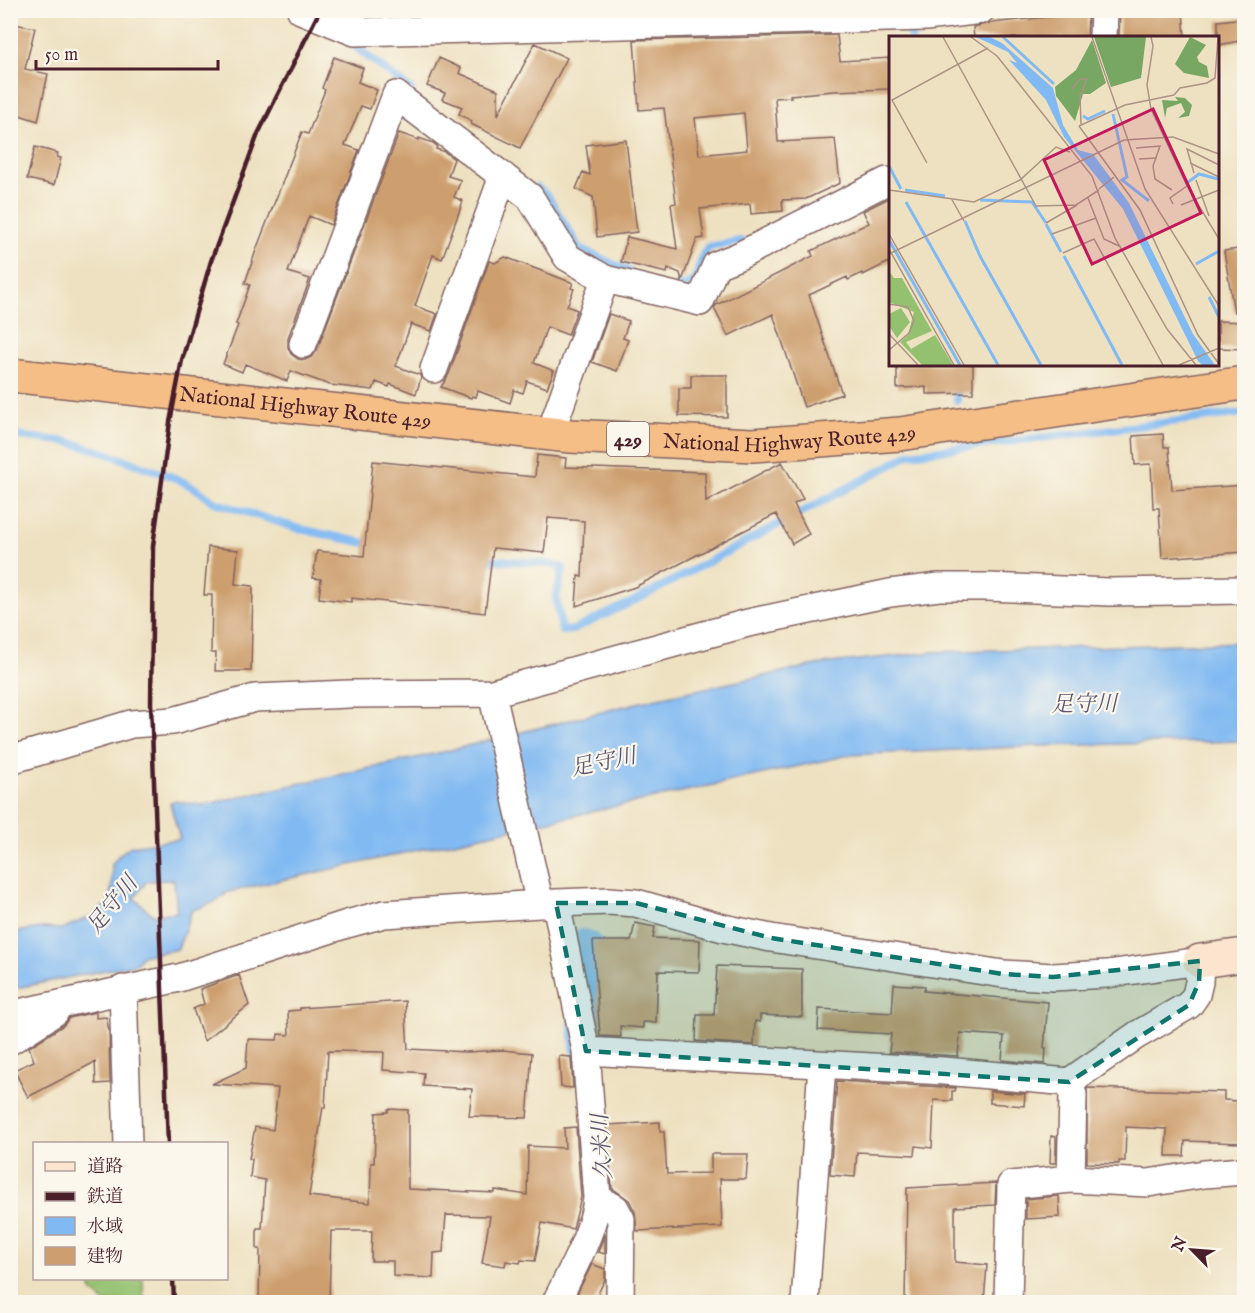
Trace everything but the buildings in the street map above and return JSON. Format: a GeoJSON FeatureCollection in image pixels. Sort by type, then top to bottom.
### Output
{"type":"FeatureCollection","features":[{"type":"Feature","properties":{"kind":"highway","name":"National Highway Route 429"},"geometry":{"type":"LineString","coordinates":[[10,375],[550,434],[753,445],[900,434],[1245,383]]}},
{"type":"Feature","properties":{"kind":"street"},"geometry":{"type":"LineString","coordinates":[[301,10],[356,20],[355,32],[623,17],[930,27],[981,10]]}},
{"type":"Feature","properties":{"kind":"street"},"geometry":{"type":"LineString","coordinates":[[1103,36],[1104,10]]}},
{"type":"Feature","properties":{"kind":"street"},"geometry":{"type":"LineString","coordinates":[[303,344],[396,95],[530,197],[567,257],[605,279],[700,302],[716,266],[887,181]]}},
{"type":"Feature","properties":{"kind":"street"},"geometry":{"type":"LineString","coordinates":[[434,369],[503,176]]}},
{"type":"Feature","properties":{"kind":"street"},"geometry":{"type":"LineString","coordinates":[[550,434],[605,279]]}},
{"type":"Feature","properties":{"kind":"street"},"geometry":{"type":"LineString","coordinates":[[10,760],[131,724],[173,721],[255,698],[350,694],[493,698],[748,623],[890,593],[939,587],[1109,592],[1245,590]]}},
{"type":"Feature","properties":{"kind":"street"},"geometry":{"type":"LineString","coordinates":[[493,698],[543,895],[586,1051],[596,1209],[578,1257],[556,1302]]}},
{"type":"Feature","properties":{"kind":"street"},"geometry":{"type":"LineString","coordinates":[[10,1015],[178,978],[384,914],[543,895],[636,903],[723,928],[771,938],[1003,974],[1053,977],[1096,975],[1245,955]]}},
{"type":"Feature","properties":{"kind":"street"},"geometry":{"type":"LineString","coordinates":[[586,1051],[822,1066],[944,1071],[1069,1082],[1137,1035],[1189,1005],[1196,994],[1199,982],[1200,961]]}},
{"type":"Feature","properties":{"kind":"street"},"geometry":{"type":"LineString","coordinates":[[123,989],[128,1142]]}},
{"type":"Feature","properties":{"kind":"street"},"geometry":{"type":"LineString","coordinates":[[10,1041],[69,1003]]}},
{"type":"Feature","properties":{"kind":"street"},"geometry":{"type":"LineString","coordinates":[[805,1302],[822,1066]]}},
{"type":"Feature","properties":{"kind":"street"},"geometry":{"type":"LineString","coordinates":[[1069,1082],[1073,1095],[1071,1179]]}},
{"type":"Feature","properties":{"kind":"street"},"geometry":{"type":"LineString","coordinates":[[1008,1302],[1011,1185],[1071,1179],[1148,1183],[1204,1174],[1245,1171]]}},
{"type":"Feature","properties":{"kind":"street"},"geometry":{"type":"LineString","coordinates":[[597,1198],[615,1208],[621,1219],[620,1302]]}},
{"type":"Feature","properties":{"kind":"highlighted area"},"geometry":{"type":"Polygon","coordinates":[[[556,903],[636,903],[771,938],[1003,974],[1053,977],[1200,961],[1199,982],[1189,1005],[1069,1082],[586,1051],[556,903]]]}},
{"type":"Feature","properties":{"kind":"green space"},"geometry":{"type":"Polygon","coordinates":[[[89,1280],[143,1280],[144,1302],[104,1302],[92,1291],[89,1280]]]}},
{"type":"Feature","properties":{"kind":"water","name":"足守川"},"geometry":{"type":"Polygon","coordinates":[[[1244,642],[1244,741],[1039,746],[849,755],[228,892],[211,904],[192,910],[178,949],[141,956],[136,964],[11,989],[10,933],[42,928],[62,929],[92,916],[108,902],[112,886],[112,864],[119,855],[131,846],[180,839],[170,803],[174,801],[202,805],[443,752],[653,699],[821,664],[934,652],[1244,642]],[[174,880],[147,881],[134,898],[153,915],[177,912],[174,880]]]}},
{"type":"Feature","properties":{"kind":"waterway"},"geometry":{"type":"LineString","coordinates":[[905,25],[911,36]]}},
{"type":"Feature","properties":{"kind":"waterway"},"geometry":{"type":"LineString","coordinates":[[348,41],[411,90]]}},
{"type":"Feature","properties":{"kind":"waterway"},"geometry":{"type":"LineString","coordinates":[[537,187],[548,197],[580,249],[630,272]]}},
{"type":"Feature","properties":{"kind":"waterway"},"geometry":{"type":"LineString","coordinates":[[679,286],[682,287],[695,280],[703,255],[709,247],[741,241]]}},
{"type":"Feature","properties":{"kind":"waterway"},"geometry":{"type":"LineString","coordinates":[[957,384],[957,400]]}},
{"type":"Feature","properties":{"kind":"waterway"},"geometry":{"type":"LineString","coordinates":[[484,559],[551,564],[563,568],[556,598],[562,631],[573,630],[640,598],[909,454],[1244,413]]}},
{"type":"Feature","properties":{"kind":"waterway"},"geometry":{"type":"LineString","coordinates":[[10,435],[68,442],[100,451],[178,479],[214,502],[300,529],[374,545]]}},
{"type":"Feature","properties":{"kind":"waterway","name":"久米川"},"geometry":{"type":"LineString","coordinates":[[583,951],[592,1044]]}},
{"type":"Feature","properties":{"kind":"railway"},"geometry":{"type":"LineString","coordinates":[[168,1142],[151,704],[153,546],[170,422],[182,360],[211,261],[258,134],[320,10]]}},
{"type":"Feature","properties":{"kind":"railway"},"geometry":{"type":"LineString","coordinates":[[173,1280],[174,1302]]}}]}
